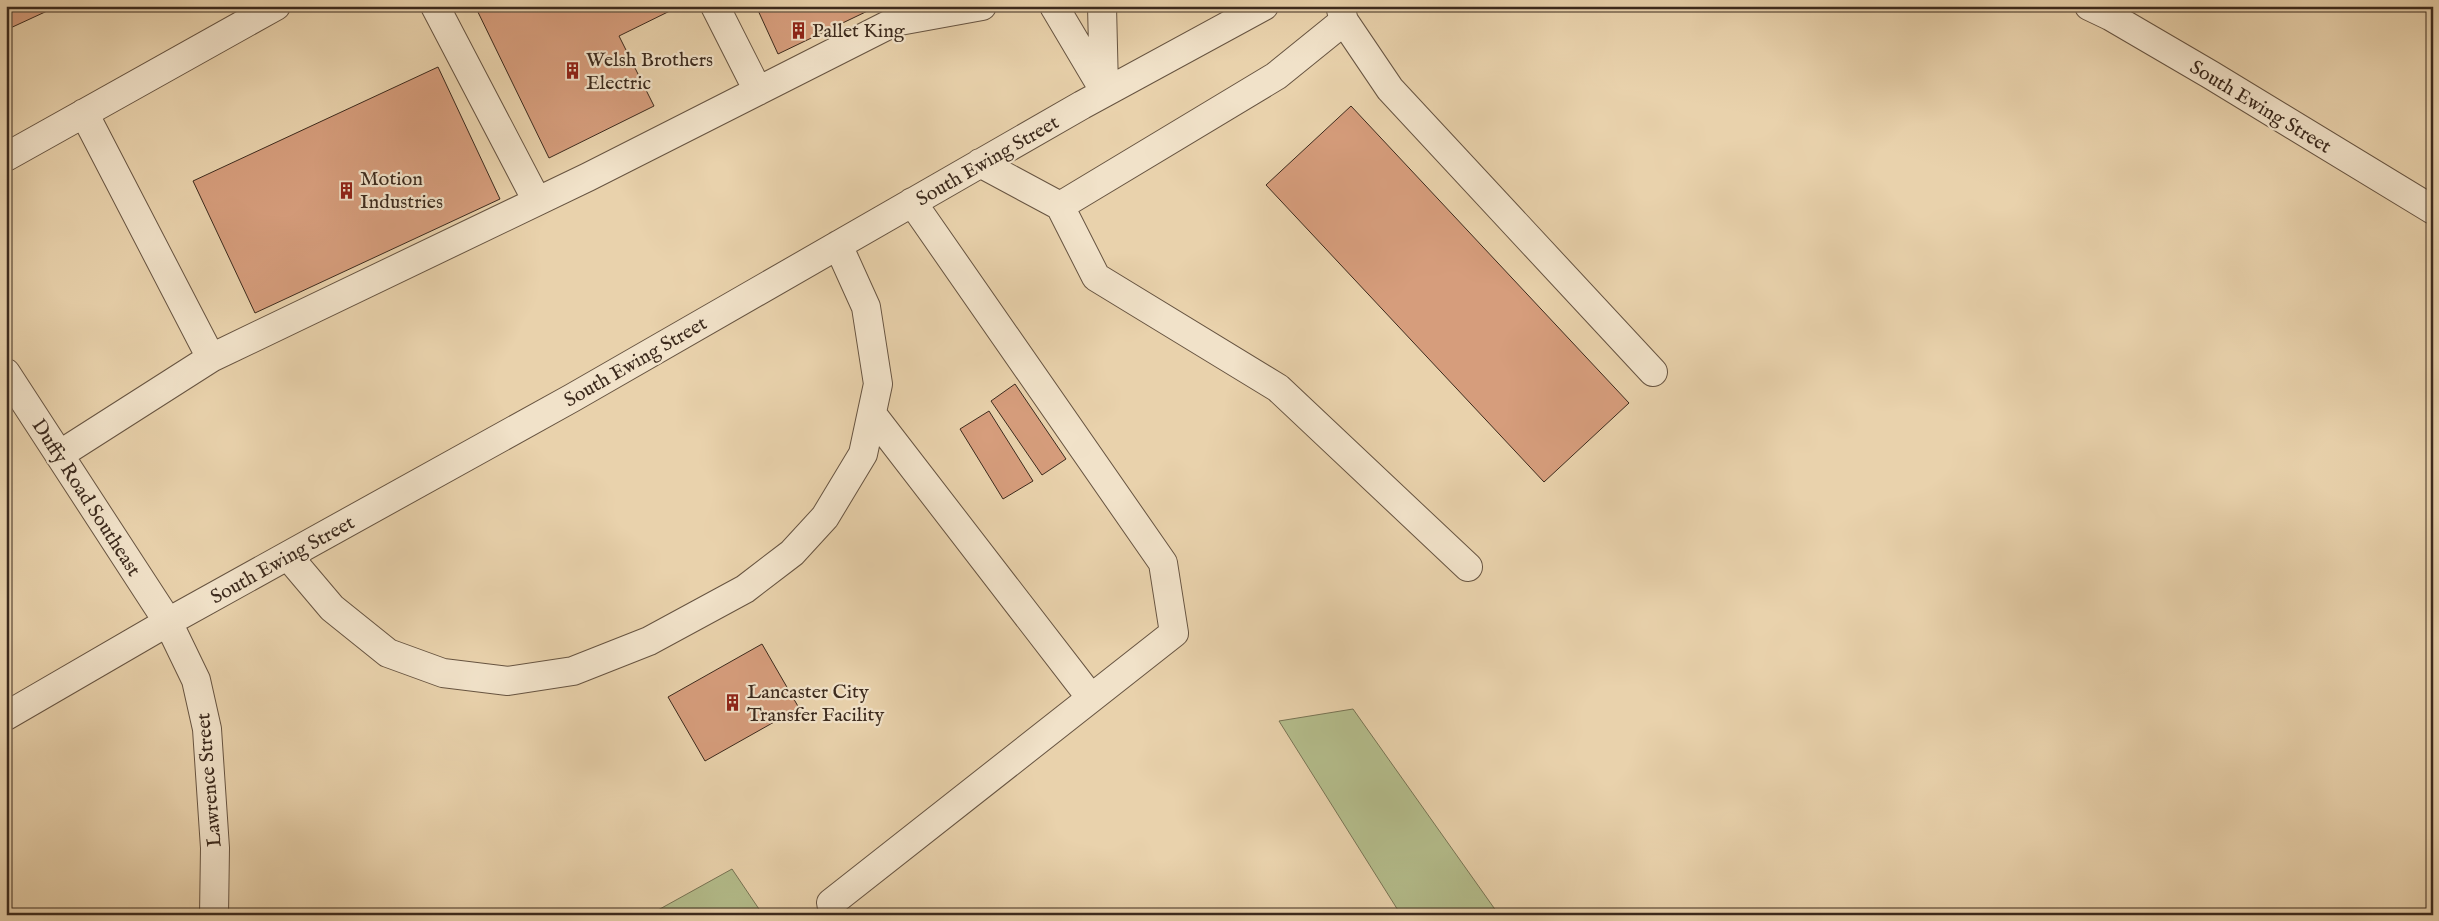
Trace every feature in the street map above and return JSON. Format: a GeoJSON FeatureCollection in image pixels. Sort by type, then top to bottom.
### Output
{"type":"FeatureCollection","features":[{"type":"Feature","properties":{"kind":"street"},"geometry":{"type":"LineString","coordinates":[[6,157],[276,6]]}},
{"type":"Feature","properties":{"kind":"street"},"geometry":{"type":"LineString","coordinates":[[435,6],[537,202]]}},
{"type":"Feature","properties":{"kind":"street"},"geometry":{"type":"LineString","coordinates":[[715,6],[758,91]]}},
{"type":"Feature","properties":{"kind":"street"},"geometry":{"type":"LineString","coordinates":[[60,455],[212,358],[537,202],[894,22],[982,6]]}},
{"type":"Feature","properties":{"kind":"street"},"geometry":{"type":"LineString","coordinates":[[1054,6],[1105,92]]}},
{"type":"Feature","properties":{"kind":"street"},"geometry":{"type":"LineString","coordinates":[[1102,6],[1105,92]]}},
{"type":"Feature","properties":{"kind":"street","name":"South Ewing Street"},"geometry":{"type":"LineString","coordinates":[[6,716],[168,622],[563,403],[1105,92],[1264,6]]}},
{"type":"Feature","properties":{"kind":"street","name":"South Ewing Street"},"geometry":{"type":"LineString","coordinates":[[2088,6],[2110,16],[2433,210]]}},
{"type":"Feature","properties":{"kind":"street"},"geometry":{"type":"LineString","coordinates":[[1060,206],[1276,76],[1342,14],[1390,89],[1653,372]]}},
{"type":"Feature","properties":{"kind":"street"},"geometry":{"type":"LineString","coordinates":[[84,113],[212,358]]}},
{"type":"Feature","properties":{"kind":"street"},"geometry":{"type":"LineString","coordinates":[[980,163],[1060,206],[1096,278],[1278,388],[1468,567]]}},
{"type":"Feature","properties":{"kind":"street"},"geometry":{"type":"LineString","coordinates":[[830,903],[1174,633],[1163,563],[912,202]]}},
{"type":"Feature","properties":{"kind":"street"},"geometry":{"type":"LineString","coordinates":[[288,556],[332,608],[388,653],[443,673],[508,681],[573,671],[649,641],[745,589],[792,552],[825,518],[863,454],[878,384],[866,307],[838,245]]}},
{"type":"Feature","properties":{"kind":"street","name":"Duffy Road Southeast"},"geometry":{"type":"LineString","coordinates":[[6,373],[168,622]]}},
{"type":"Feature","properties":{"kind":"street"},"geometry":{"type":"LineString","coordinates":[[872,414],[1091,698]]}},
{"type":"Feature","properties":{"kind":"street","name":"Lawrence Street"},"geometry":{"type":"LineString","coordinates":[[168,622],[196,680],[207,729],[215,848],[212,913]]}},
{"type":"Feature","properties":{"kind":"green space"},"geometry":{"type":"Polygon","coordinates":[[[1353,709],[1499,915],[1401,915],[1279,721],[1353,709]]]}},
{"type":"Feature","properties":{"kind":"green space"},"geometry":{"type":"Polygon","coordinates":[[[732,869],[763,915],[649,915],[732,869]]]}},
{"type":"Feature","properties":{"kind":"building"},"geometry":{"type":"Polygon","coordinates":[[[6,6],[58,6],[6,30],[6,6]]]}},
{"type":"Feature","properties":{"kind":"building","name":"Welsh Brothers Electric"},"geometry":{"type":"Polygon","coordinates":[[[475,6],[680,6],[619,36],[654,106],[549,158],[475,6]]]}},
{"type":"Feature","properties":{"kind":"building","name":"Pallet King"},"geometry":{"type":"Polygon","coordinates":[[[756,6],[878,6],[778,54],[756,6]]]}},
{"type":"Feature","properties":{"kind":"building","name":"Motion Industries"},"geometry":{"type":"Polygon","coordinates":[[[438,67],[500,199],[255,313],[193,181],[438,67]]]}},
{"type":"Feature","properties":{"kind":"building"},"geometry":{"type":"Polygon","coordinates":[[[1351,106],[1629,403],[1544,482],[1266,185],[1351,106]]]}},
{"type":"Feature","properties":{"kind":"building"},"geometry":{"type":"Polygon","coordinates":[[[1015,384],[1066,459],[1042,475],[991,401],[1015,384]]]}},
{"type":"Feature","properties":{"kind":"building"},"geometry":{"type":"Polygon","coordinates":[[[989,411],[1033,481],[1003,499],[960,429],[989,411]]]}},
{"type":"Feature","properties":{"kind":"building","name":"Lancaster City Transfer Facility"},"geometry":{"type":"Polygon","coordinates":[[[762,644],[799,708],[705,761],[668,697],[762,644]]]}},
{"type":"Feature","properties":{"kind":"place","name":"Pallet King"},"geometry":{"type":"Point","coordinates":[798,30]}},
{"type":"Feature","properties":{"kind":"place","name":"Welsh Brothers Electric"},"geometry":{"type":"Point","coordinates":[572,71]}},
{"type":"Feature","properties":{"kind":"place","name":"Motion Industries"},"geometry":{"type":"Point","coordinates":[346,190]}},
{"type":"Feature","properties":{"kind":"place","name":"Lancaster City Transfer Facility"},"geometry":{"type":"Point","coordinates":[733,703]}}]}
